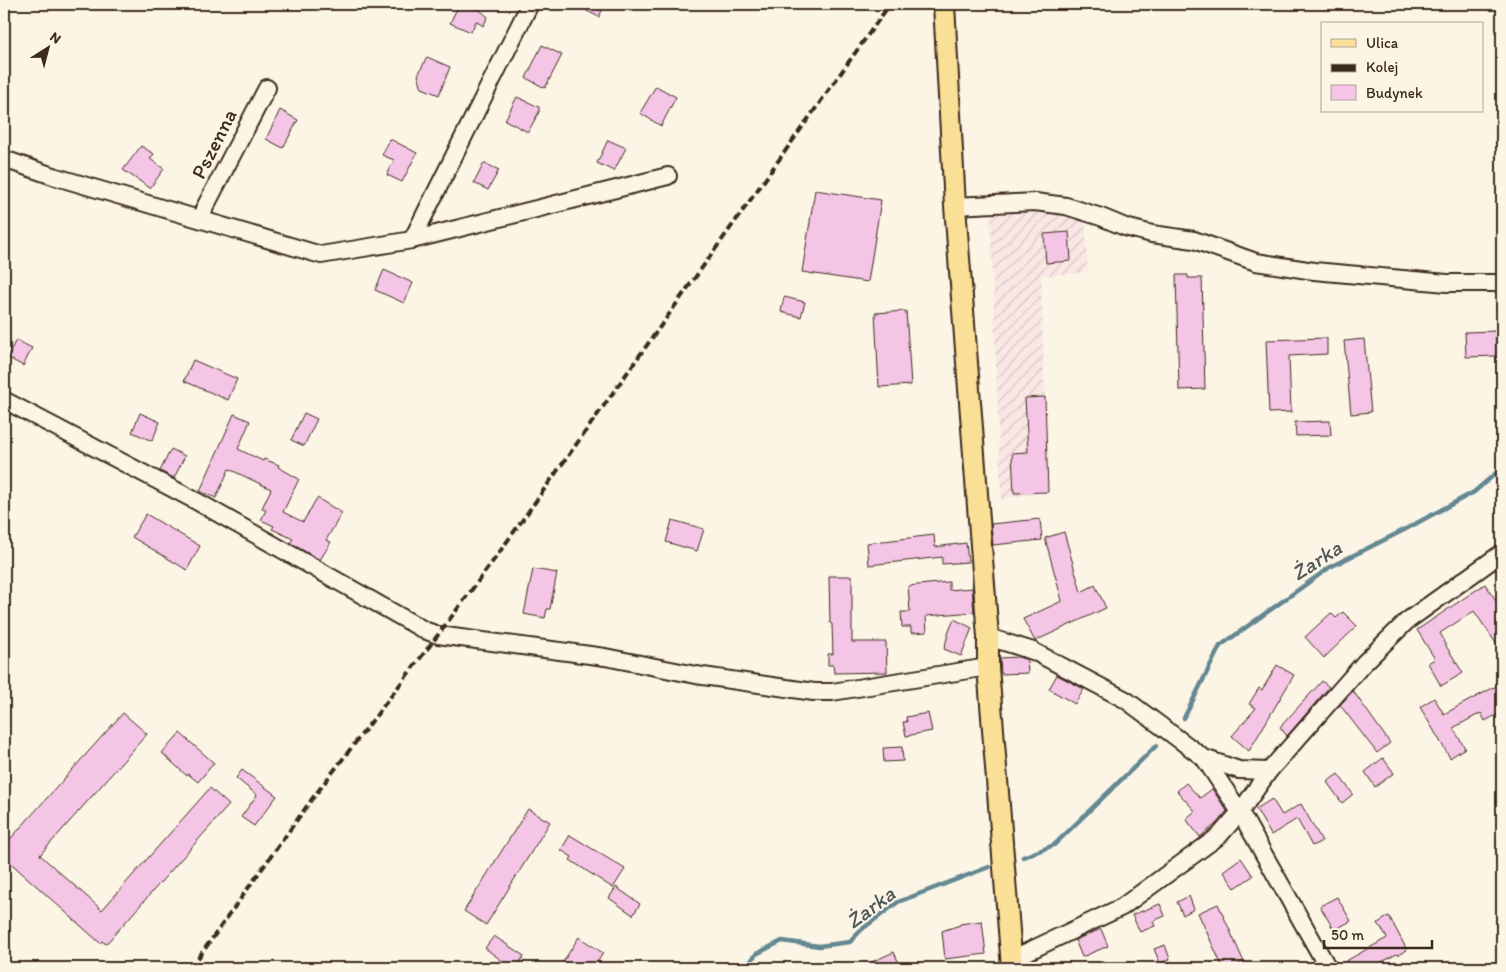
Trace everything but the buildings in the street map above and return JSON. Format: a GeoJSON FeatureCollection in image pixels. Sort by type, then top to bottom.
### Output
{"type":"FeatureCollection","features":[{"type":"Feature","properties":{"kind":"main road"},"geometry":{"type":"LineString","coordinates":[[944,4],[955,206],[988,637],[988,667],[1012,963]]}},
{"type":"Feature","properties":{"kind":"street"},"geometry":{"type":"LineString","coordinates":[[412,240],[530,4]]}},
{"type":"Feature","properties":{"kind":"street","name":"Pszenna"},"geometry":{"type":"LineString","coordinates":[[203,220],[204,209],[267,88]]}},
{"type":"Feature","properties":{"kind":"street"},"geometry":{"type":"LineString","coordinates":[[4,159],[53,176],[321,255],[412,240],[668,176]]}},
{"type":"Feature","properties":{"kind":"street"},"geometry":{"type":"LineString","coordinates":[[955,206],[1035,202],[1066,206],[1152,234],[1194,240],[1256,262],[1314,272],[1447,284],[1502,283]]}},
{"type":"Feature","properties":{"kind":"street"},"geometry":{"type":"LineString","coordinates":[[4,400],[198,502],[424,630],[438,635],[604,657],[696,675],[814,692],[832,692],[988,667]]}},
{"type":"Feature","properties":{"kind":"street"},"geometry":{"type":"LineString","coordinates":[[1012,963],[1122,907],[1219,836],[1240,812],[1269,771],[1364,663],[1407,621],[1502,553]]}},
{"type":"Feature","properties":{"kind":"street"},"geometry":{"type":"LineString","coordinates":[[988,637],[1033,650],[1126,700],[1204,758],[1239,770],[1269,771]]}},
{"type":"Feature","properties":{"kind":"street"},"geometry":{"type":"LineString","coordinates":[[1204,758],[1240,812],[1328,968]]}},
{"type":"Feature","properties":{"kind":"shaded area"},"geometry":{"type":"Polygon","coordinates":[[[1038,209],[1085,217],[1088,272],[1041,276],[1048,492],[1001,499],[990,211],[1038,209]]]}},
{"type":"Feature","properties":{"kind":"waterway","name":"Żarka"},"geometry":{"type":"LineString","coordinates":[[1184,718],[1220,646],[1330,567],[1474,492],[1502,468]]}},
{"type":"Feature","properties":{"kind":"waterway","name":"Żarka"},"geometry":{"type":"LineString","coordinates":[[1023,857],[1054,845],[1156,746]]}},
{"type":"Feature","properties":{"kind":"waterway","name":"Żarka"},"geometry":{"type":"LineString","coordinates":[[746,968],[756,954],[782,941],[819,946],[850,942],[861,930],[898,902],[989,867]]}},
{"type":"Feature","properties":{"kind":"railway"},"geometry":{"type":"LineString","coordinates":[[191,968],[312,799],[496,557],[890,4]]}}]}
